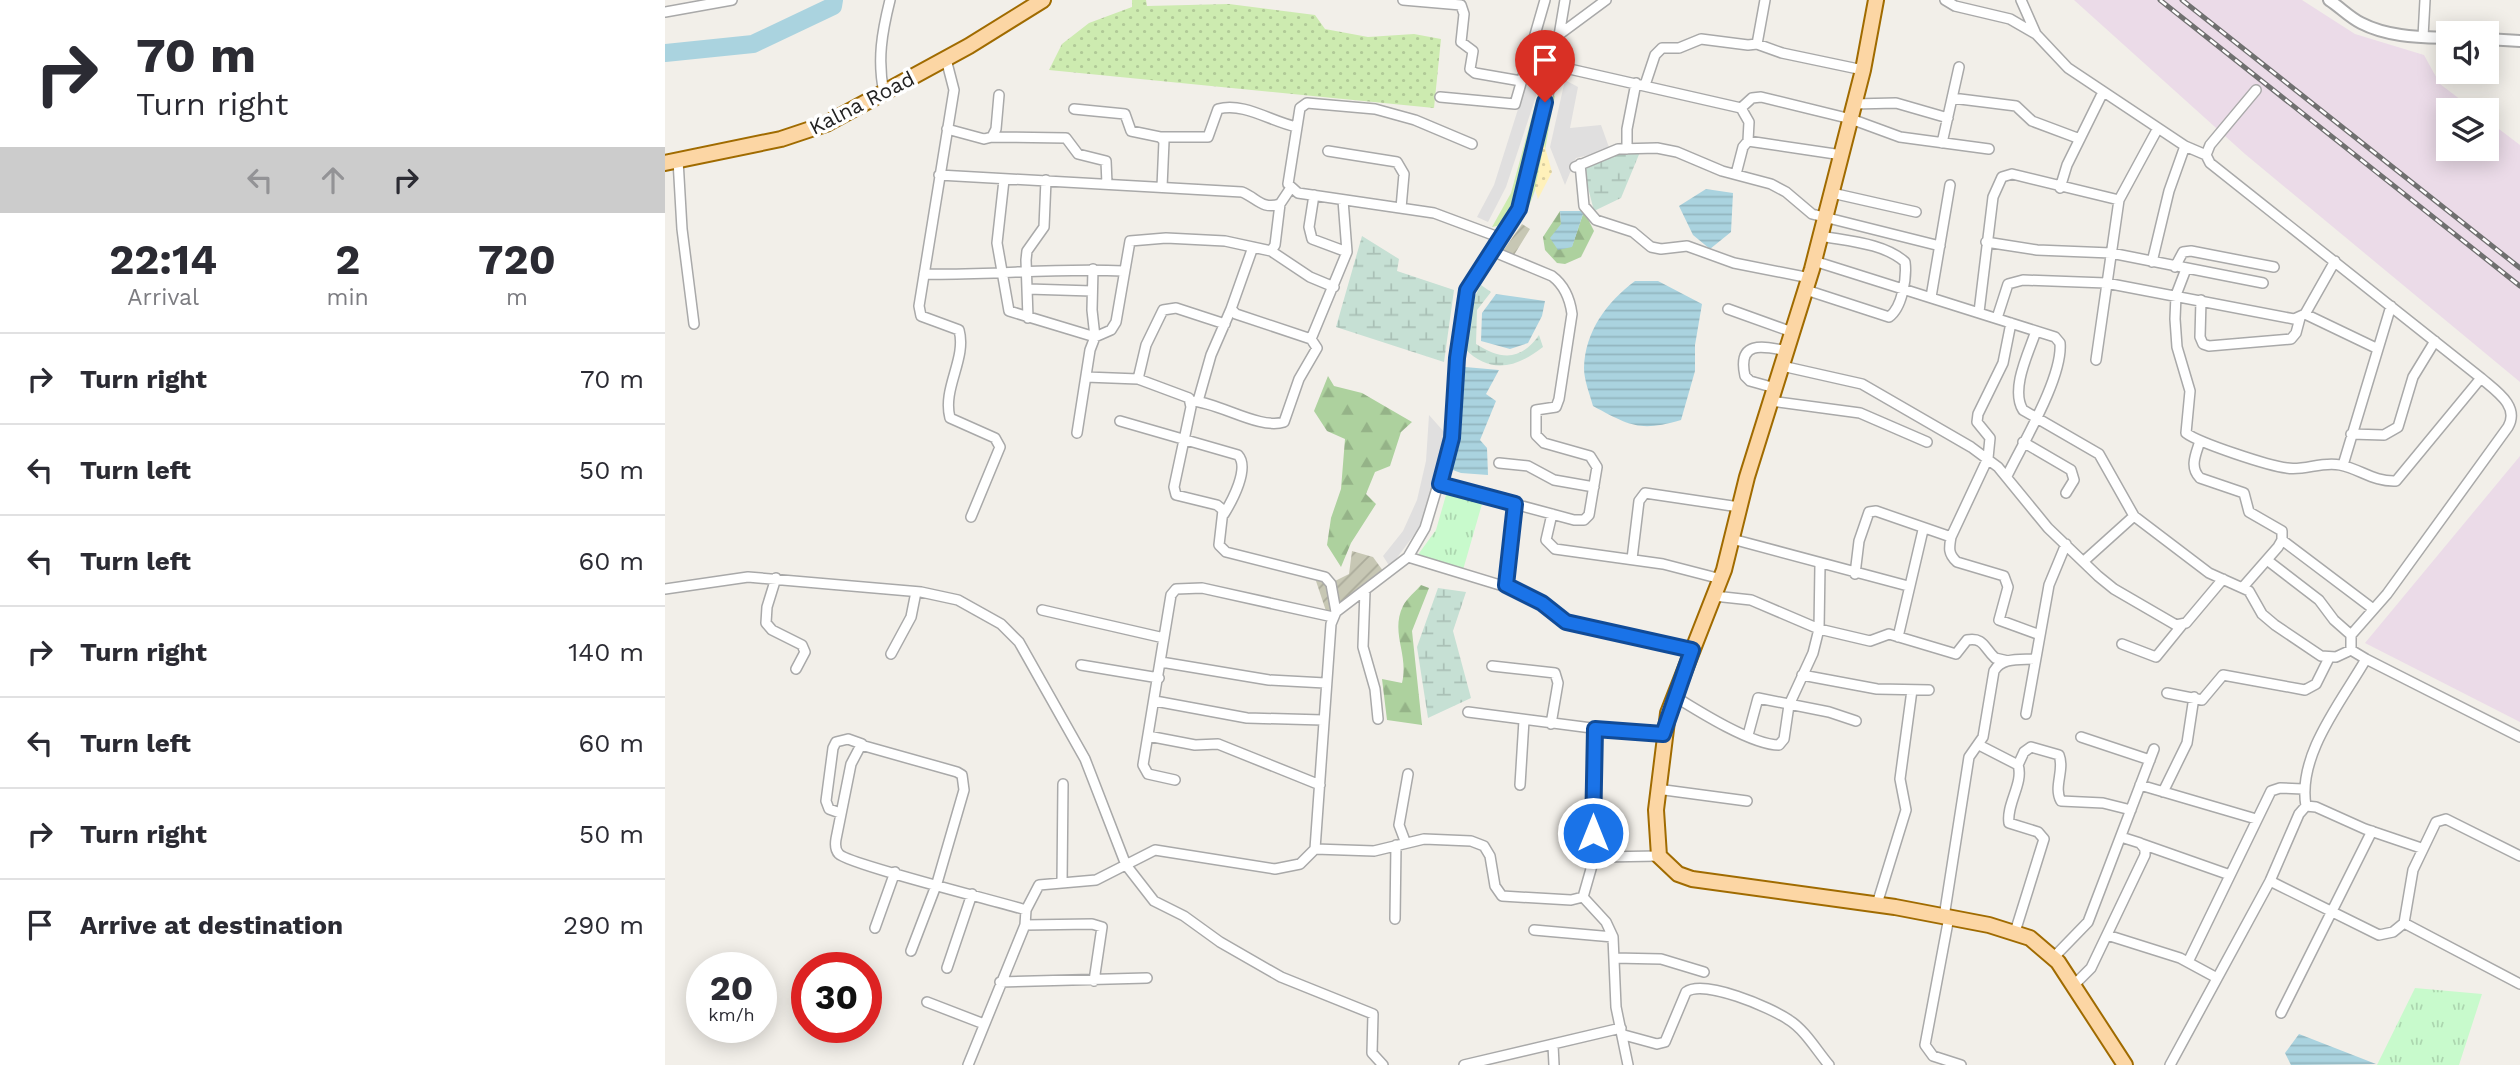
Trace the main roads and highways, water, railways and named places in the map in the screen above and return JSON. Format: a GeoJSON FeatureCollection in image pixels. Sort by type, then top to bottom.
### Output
{"type":"FeatureCollection","features":[{"type":"Feature","properties":{"kind":"main road","name":"Kalna Road"},"geometry":{"type":"LineString","coordinates":[[671,161],[801,134],[946,59],[1043,0]]}},
{"type":"Feature","properties":{"kind":"main road"},"geometry":{"type":"LineString","coordinates":[[1877,0],[1853,112],[1808,284],[1739,507],[1721,579],[1674,696],[1663,734],[1655,830],[1659,856],[1678,874],[1692,879],[1877,904],[2015,932],[2030,938],[2054,957],[2125,1065]]}},
{"type":"Feature","properties":{"kind":"water"},"geometry":{"type":"Polygon","coordinates":[[[1548,74],[1551,78],[1524,187],[1506,224],[1496,232],[1516,199],[1548,74]]]}},
{"type":"Feature","properties":{"kind":"water"},"geometry":{"type":"Polygon","coordinates":[[[1706,189],[1733,193],[1731,232],[1710,249],[1693,235],[1679,206],[1706,189]]]}},
{"type":"Feature","properties":{"kind":"water"},"geometry":{"type":"Polygon","coordinates":[[[1560,211],[1584,211],[1572,247],[1558,250],[1550,238],[1561,224],[1560,211]]]}},
{"type":"Feature","properties":{"kind":"water"},"geometry":{"type":"Polygon","coordinates":[[[1635,281],[1658,281],[1702,304],[1695,345],[1695,371],[1681,420],[1667,424],[1635,425],[1593,406],[1586,382],[1585,354],[1593,330],[1615,298],[1635,281]]]}},
{"type":"Feature","properties":{"kind":"water"},"geometry":{"type":"Polygon","coordinates":[[[1496,294],[1545,301],[1542,316],[1528,343],[1510,349],[1481,341],[1482,313],[1496,294]]]}},
{"type":"Feature","properties":{"kind":"water"},"geometry":{"type":"Polygon","coordinates":[[[1465,367],[1499,370],[1486,394],[1496,401],[1480,440],[1487,448],[1488,475],[1461,473],[1450,469],[1457,443],[1465,367]]]}},
{"type":"Feature","properties":{"kind":"water"},"geometry":{"type":"Polygon","coordinates":[[[2299,1034],[2376,1064],[2291,1065],[2285,1053],[2299,1034]]]}},
{"type":"Feature","properties":{"kind":"waterway"},"geometry":{"type":"LineString","coordinates":[[665,53],[753,44],[833,6],[834,0]]}},
{"type":"Feature","properties":{"kind":"railway"},"geometry":{"type":"LineString","coordinates":[[2160,0],[2520,286]]}},
{"type":"Feature","properties":{"kind":"railway"},"geometry":{"type":"LineString","coordinates":[[2182,0],[2520,268]]}}]}
